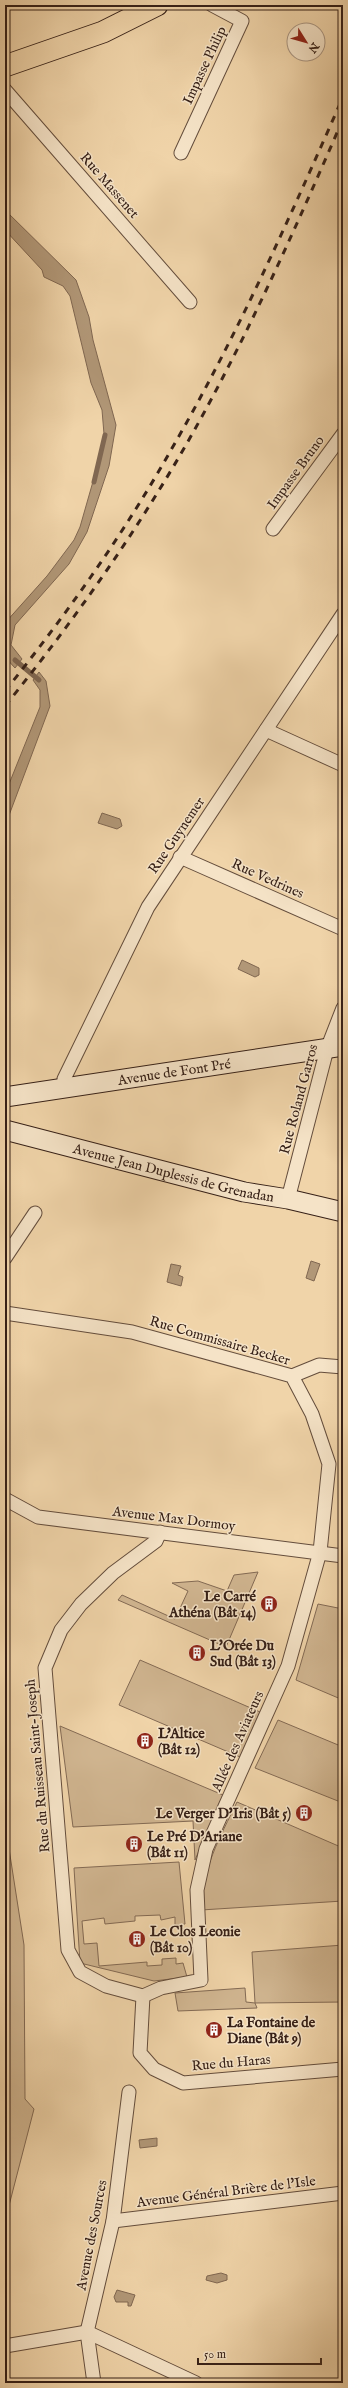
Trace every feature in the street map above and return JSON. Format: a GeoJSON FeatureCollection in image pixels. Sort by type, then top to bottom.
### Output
{"type":"FeatureCollection","features":[{"type":"Feature","properties":{"kind":"main road"},"geometry":{"type":"LineString","coordinates":[[5,66],[103,32],[157,5]]}},
{"type":"Feature","properties":{"kind":"main road","name":"Avenue de Font Pré"},"geometry":{"type":"LineString","coordinates":[[5,1097],[335,1048]]}},
{"type":"Feature","properties":{"kind":"main road","name":"Avenue Jean Duplessis de Grenadan"},"geometry":{"type":"LineString","coordinates":[[5,1130],[244,1192],[288,1199],[343,1212]]}},
{"type":"Feature","properties":{"kind":"street","name":"Impasse Philip"},"geometry":{"type":"LineString","coordinates":[[180,154],[242,20],[212,5]]}},
{"type":"Feature","properties":{"kind":"street","name":"Rue Massenet"},"geometry":{"type":"LineString","coordinates":[[5,90],[190,302]]}},
{"type":"Feature","properties":{"kind":"street","name":"Impasse Bruno"},"geometry":{"type":"LineString","coordinates":[[273,529],[343,434]]}},
{"type":"Feature","properties":{"kind":"street","name":"Rue Guynemer"},"geometry":{"type":"LineString","coordinates":[[64,1088],[64,1079],[148,907],[343,614]]}},
{"type":"Feature","properties":{"kind":"street"},"geometry":{"type":"LineString","coordinates":[[266,730],[343,765]]}},
{"type":"Feature","properties":{"kind":"street","name":"Rue Vedrines"},"geometry":{"type":"LineString","coordinates":[[180,857],[343,929]]}},
{"type":"Feature","properties":{"kind":"street","name":"Rue Roland Garros"},"geometry":{"type":"LineString","coordinates":[[288,1199],[335,1048],[343,1008]]}},
{"type":"Feature","properties":{"kind":"street"},"geometry":{"type":"LineString","coordinates":[[5,1258],[34,1213]]}},
{"type":"Feature","properties":{"kind":"street","name":"Rue Commissaire Becker"},"geometry":{"type":"LineString","coordinates":[[5,1313],[132,1332],[292,1376],[312,1414],[329,1464],[320,1552]]}},
{"type":"Feature","properties":{"kind":"street"},"geometry":{"type":"LineString","coordinates":[[292,1376],[319,1365],[343,1367]]}},
{"type":"Feature","properties":{"kind":"street","name":"Avenue Max Dormoy"},"geometry":{"type":"LineString","coordinates":[[5,1499],[38,1517],[343,1556]]}},
{"type":"Feature","properties":{"kind":"street","name":"Rue du Ruisseau Saint-Joseph"},"geometry":{"type":"LineString","coordinates":[[143,1996],[106,1986],[80,1972],[68,1950],[45,1668],[61,1630],[81,1604],[113,1573],[156,1541],[160,1532]]}},
{"type":"Feature","properties":{"kind":"street","name":"Allée des Aviateurs"},"geometry":{"type":"LineString","coordinates":[[143,1996],[161,1988],[201,1980],[197,1890],[206,1848],[288,1666],[320,1552]]}},
{"type":"Feature","properties":{"kind":"street","name":"Rue du Haras"},"geometry":{"type":"LineString","coordinates":[[143,1996],[140,2053],[154,2069],[183,2083],[343,2069]]}},
{"type":"Feature","properties":{"kind":"street","name":"Avenue des Sources"},"geometry":{"type":"LineString","coordinates":[[94,2383],[87,2332],[113,2221],[129,2092]]}},
{"type":"Feature","properties":{"kind":"street","name":"Avenue Général Brière de l'Isle"},"geometry":{"type":"LineString","coordinates":[[113,2221],[343,2193]]}},
{"type":"Feature","properties":{"kind":"street"},"geometry":{"type":"LineString","coordinates":[[5,2346],[87,2332],[196,2383]]}},
{"type":"Feature","properties":{"kind":"shaded area"},"geometry":{"type":"Polygon","coordinates":[[[5,210],[76,280],[89,317],[93,340],[116,425],[109,466],[87,532],[69,564],[15,625],[11,645],[22,659],[15,668],[5,657],[5,623],[47,576],[74,540],[80,527],[102,450],[104,434],[102,410],[91,383],[70,296],[63,286],[44,277],[42,270],[5,230],[5,210]]]}},
{"type":"Feature","properties":{"kind":"shaded area"},"geometry":{"type":"Polygon","coordinates":[[[39,672],[46,681],[50,706],[5,826],[5,794],[40,707],[40,690],[33,680],[39,672]]]}},
{"type":"Feature","properties":{"kind":"shaded area"},"geometry":{"type":"Polygon","coordinates":[[[102,813],[120,819],[122,826],[117,829],[98,823],[102,813]]]}},
{"type":"Feature","properties":{"kind":"shaded area"},"geometry":{"type":"Polygon","coordinates":[[[242,960],[259,968],[259,975],[255,977],[238,969],[242,960]]]}},
{"type":"Feature","properties":{"kind":"shaded area"},"geometry":{"type":"Polygon","coordinates":[[[311,1261],[320,1264],[314,1281],[306,1278],[311,1261]]]}},
{"type":"Feature","properties":{"kind":"shaded area"},"geometry":{"type":"Polygon","coordinates":[[[171,1264],[181,1266],[178,1275],[183,1277],[181,1286],[167,1282],[171,1264]]]}},
{"type":"Feature","properties":{"kind":"shaded area"},"geometry":{"type":"Polygon","coordinates":[[[258,1572],[226,1647],[118,1600],[122,1595],[175,1619],[188,1591],[172,1583],[198,1581],[227,1591],[234,1575],[258,1572]]]}},
{"type":"Feature","properties":{"kind":"shaded area"},"geometry":{"type":"Polygon","coordinates":[[[318,1604],[343,1609],[343,1700],[296,1680],[318,1604]]]}},
{"type":"Feature","properties":{"kind":"shaded area"},"geometry":{"type":"Polygon","coordinates":[[[140,1660],[260,1712],[240,1757],[119,1705],[140,1660]]]}},
{"type":"Feature","properties":{"kind":"shaded area"},"geometry":{"type":"Polygon","coordinates":[[[278,1720],[343,1747],[343,1803],[255,1768],[278,1720]]]}},
{"type":"Feature","properties":{"kind":"shaded area"},"geometry":{"type":"Polygon","coordinates":[[[60,1726],[223,1795],[195,1860],[193,1821],[73,1827],[60,1726]]]}},
{"type":"Feature","properties":{"kind":"shaded area"},"geometry":{"type":"Polygon","coordinates":[[[237,1802],[343,1848],[343,1901],[201,1910],[204,1882],[208,1868],[218,1841],[237,1802]]]}},
{"type":"Feature","properties":{"kind":"shaded area"},"geometry":{"type":"Polygon","coordinates":[[[5,1823],[24,1945],[25,2099],[34,2109],[5,2221],[5,1823]]]}},
{"type":"Feature","properties":{"kind":"shaded area"},"geometry":{"type":"Polygon","coordinates":[[[179,1862],[185,1924],[175,1925],[175,1917],[161,1920],[160,1915],[135,1916],[135,1921],[105,1924],[104,1918],[82,1921],[84,1944],[97,1943],[99,1966],[147,1962],[147,1966],[162,1965],[162,1959],[176,1958],[176,1964],[183,1963],[187,1977],[154,1981],[80,1963],[74,1868],[179,1862]]]}},
{"type":"Feature","properties":{"kind":"shaded area"},"geometry":{"type":"Polygon","coordinates":[[[343,1945],[343,2002],[255,2003],[252,1952],[343,1945]]]}},
{"type":"Feature","properties":{"kind":"shaded area"},"geometry":{"type":"Polygon","coordinates":[[[245,1988],[246,2002],[255,2003],[257,2008],[178,2011],[175,1993],[245,1988]]]}},
{"type":"Feature","properties":{"kind":"shaded area"},"geometry":{"type":"Polygon","coordinates":[[[157,2138],[157,2146],[140,2148],[139,2140],[157,2138]]]}},
{"type":"Feature","properties":{"kind":"shaded area"},"geometry":{"type":"Polygon","coordinates":[[[221,2273],[227,2275],[227,2280],[217,2283],[206,2280],[207,2276],[221,2273]]]}},
{"type":"Feature","properties":{"kind":"shaded area"},"geometry":{"type":"Polygon","coordinates":[[[117,2290],[135,2295],[131,2306],[128,2306],[128,2302],[116,2302],[114,2297],[117,2290]]]}},
{"type":"Feature","properties":{"kind":"waterway"},"geometry":{"type":"LineString","coordinates":[[94,482],[105,435]]}},
{"type":"Feature","properties":{"kind":"waterway"},"geometry":{"type":"LineString","coordinates":[[15,660],[39,680]]}},
{"type":"Feature","properties":{"kind":"railway"},"geometry":{"type":"LineString","coordinates":[[5,691],[72,604],[153,482],[218,364],[262,276],[343,97]]}},
{"type":"Feature","properties":{"kind":"railway"},"geometry":{"type":"LineString","coordinates":[[5,706],[52,646],[97,584],[139,522],[179,457],[224,375],[266,291],[343,119]]}},
{"type":"Feature","properties":{"kind":"place","name":"Le Carré Athéna (Bât 14)"},"geometry":{"type":"Point","coordinates":[269,1604]}},
{"type":"Feature","properties":{"kind":"place","name":"L'Orée Du Sud (Bât 13)"},"geometry":{"type":"Point","coordinates":[197,1653]}},
{"type":"Feature","properties":{"kind":"place","name":"L'Altice (Bât 12)"},"geometry":{"type":"Point","coordinates":[145,1741]}},
{"type":"Feature","properties":{"kind":"place","name":"Le Verger D'Iris (Bât 5)"},"geometry":{"type":"Point","coordinates":[304,1813]}},
{"type":"Feature","properties":{"kind":"place","name":"Le Pré D'Ariane (Bât 11)"},"geometry":{"type":"Point","coordinates":[134,1844]}},
{"type":"Feature","properties":{"kind":"place","name":"Le Clos Leonie (Bât 10)"},"geometry":{"type":"Point","coordinates":[137,1939]}},
{"type":"Feature","properties":{"kind":"place","name":"La Fontaine de Diane (Bât 9)"},"geometry":{"type":"Point","coordinates":[214,2030]}}]}
